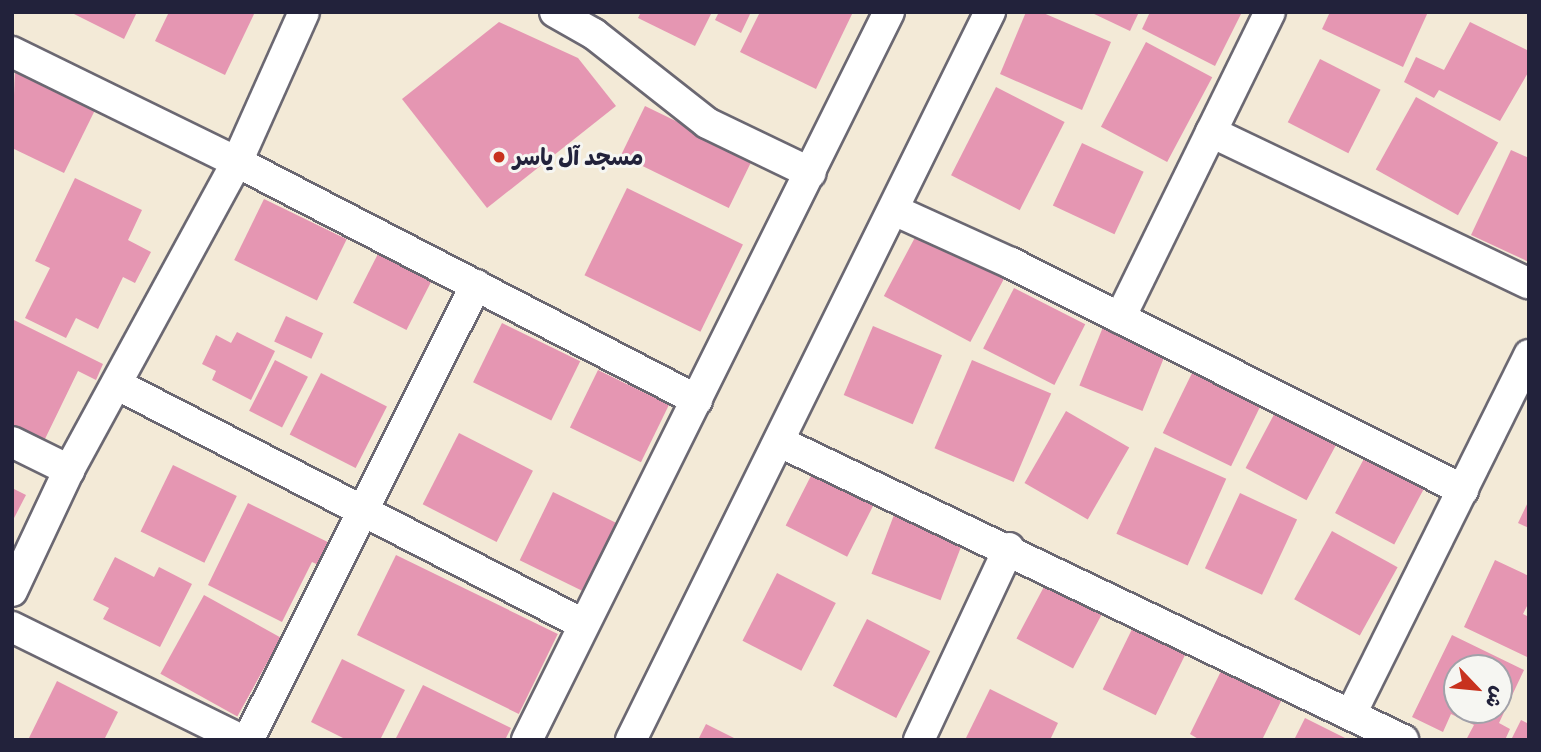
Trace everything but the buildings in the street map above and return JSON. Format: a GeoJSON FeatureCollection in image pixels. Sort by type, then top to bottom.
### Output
{"type":"FeatureCollection","features":[{"type":"Feature","properties":{"kind":"street"},"geometry":{"type":"LineString","coordinates":[[12,591],[69,470],[118,385],[237,162],[303,12]]}},
{"type":"Feature","properties":{"kind":"street"},"geometry":{"type":"LineString","coordinates":[[555,12],[600,23],[707,123],[811,173]]}},
{"type":"Feature","properties":{"kind":"street"},"geometry":{"type":"LineString","coordinates":[[527,740],[889,12]]}},
{"type":"Feature","properties":{"kind":"street"},"geometry":{"type":"LineString","coordinates":[[631,740],[990,12]]}},
{"type":"Feature","properties":{"kind":"street"},"geometry":{"type":"LineString","coordinates":[[1120,318],[1270,12]]}},
{"type":"Feature","properties":{"kind":"street"},"geometry":{"type":"LineString","coordinates":[[12,52],[237,162],[697,400]]}},
{"type":"Feature","properties":{"kind":"street"},"geometry":{"type":"LineString","coordinates":[[1211,132],[1529,284]]}},
{"type":"Feature","properties":{"kind":"street"},"geometry":{"type":"LineString","coordinates":[[894,210],[1120,318],[1463,490]]}},
{"type":"Feature","properties":{"kind":"street"},"geometry":{"type":"LineString","coordinates":[[248,740],[477,285]]}},
{"type":"Feature","properties":{"kind":"street"},"geometry":{"type":"LineString","coordinates":[[1350,714],[1529,355]]}},
{"type":"Feature","properties":{"kind":"street"},"geometry":{"type":"LineString","coordinates":[[118,385],[583,624]]}},
{"type":"Feature","properties":{"kind":"street"},"geometry":{"type":"LineString","coordinates":[[12,442],[69,470]]}},
{"type":"Feature","properties":{"kind":"street"},"geometry":{"type":"LineString","coordinates":[[780,442],[1009,548],[1403,740]]}},
{"type":"Feature","properties":{"kind":"street"},"geometry":{"type":"LineString","coordinates":[[919,740],[1009,548]]}},
{"type":"Feature","properties":{"kind":"street"},"geometry":{"type":"LineString","coordinates":[[12,627],[242,740]]}},
{"type":"Feature","properties":{"kind":"place","name":"مسجد آل ياسر"},"geometry":{"type":"Point","coordinates":[499,157]}}]}
